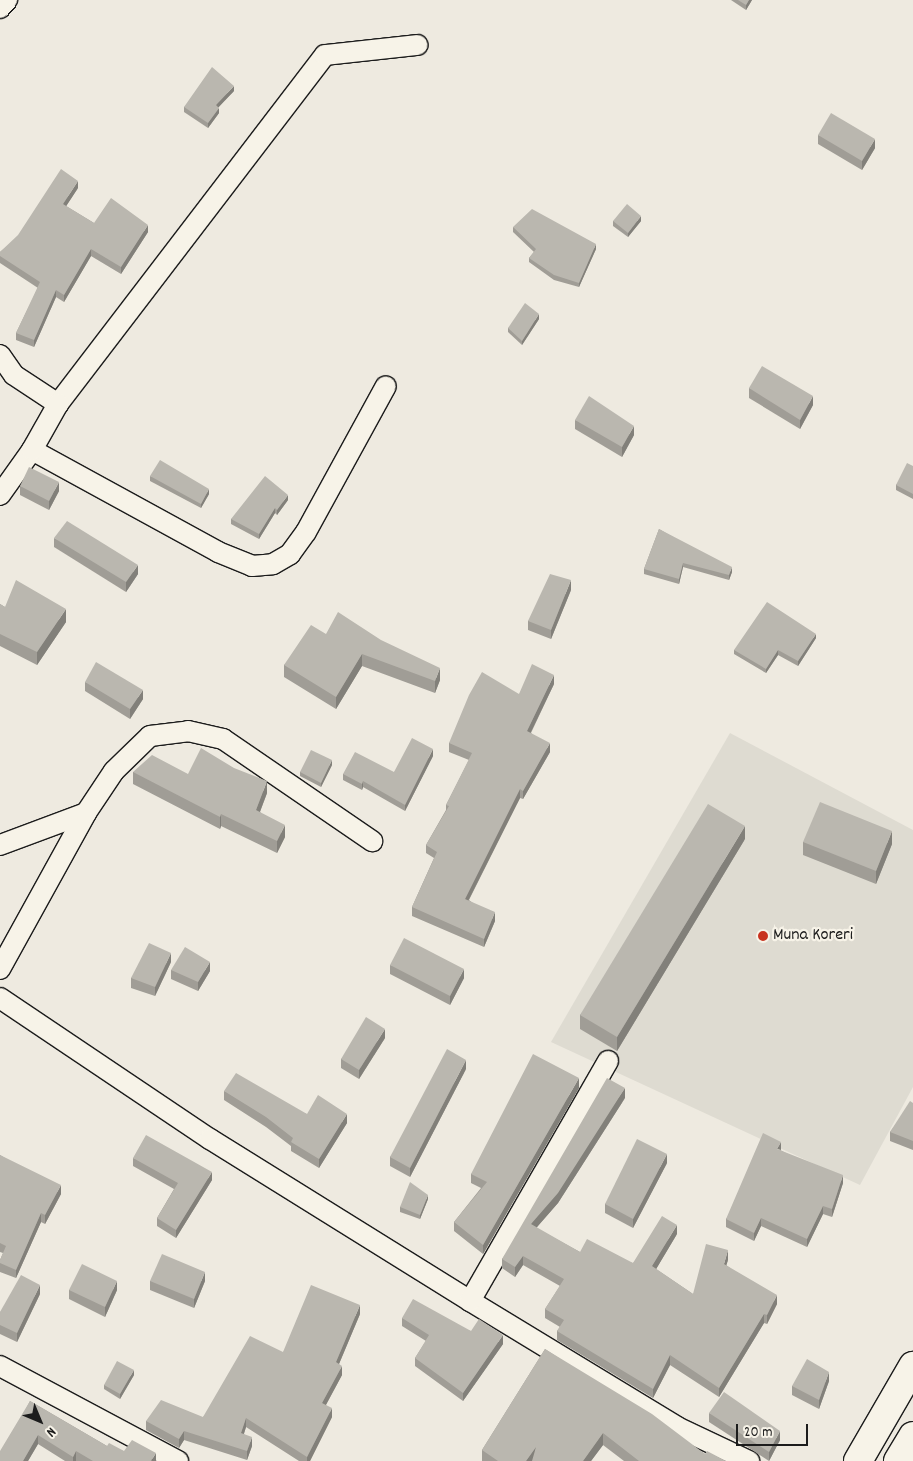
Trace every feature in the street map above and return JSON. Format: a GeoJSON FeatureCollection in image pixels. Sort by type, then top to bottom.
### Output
{"type":"FeatureCollection","features":[{"type":"Feature","properties":{"kind":"highway"},"geometry":{"type":"LineString","coordinates":[[858,1461],[913,1366]]}},
{"type":"Feature","properties":{"kind":"highway"},"geometry":{"type":"LineString","coordinates":[[898,1461],[913,1436]]}},
{"type":"Feature","properties":{"kind":"street"},"geometry":{"type":"LineString","coordinates":[[0,8],[7,0]]}},
{"type":"Feature","properties":{"kind":"street"},"geometry":{"type":"LineString","coordinates":[[0,495],[32,450],[58,404],[325,55],[417,45]]}},
{"type":"Feature","properties":{"kind":"street"},"geometry":{"type":"LineString","coordinates":[[0,355],[7,376],[58,404]]}},
{"type":"Feature","properties":{"kind":"street"},"geometry":{"type":"LineString","coordinates":[[32,450],[218,552],[252,566],[273,564],[290,554],[306,532],[386,386]]}},
{"type":"Feature","properties":{"kind":"street"},"geometry":{"type":"LineString","coordinates":[[0,969],[86,814],[114,771],[150,736],[188,731],[223,739],[372,840]]}},
{"type":"Feature","properties":{"kind":"street"},"geometry":{"type":"LineString","coordinates":[[0,845],[86,814]]}},
{"type":"Feature","properties":{"kind":"street"},"geometry":{"type":"LineString","coordinates":[[0,998],[210,1139],[470,1301],[677,1427],[749,1461]]}},
{"type":"Feature","properties":{"kind":"street"},"geometry":{"type":"LineString","coordinates":[[470,1301],[608,1061]]}},
{"type":"Feature","properties":{"kind":"street"},"geometry":{"type":"LineString","coordinates":[[0,1366],[178,1461]]}},
{"type":"Feature","properties":{"kind":"shaded area","name":"Muna Koreri"},"geometry":{"type":"Polygon","coordinates":[[[730,733],[913,830],[913,1087],[860,1185],[551,1042],[730,733]]]}},
{"type":"Feature","properties":{"kind":"building"},"geometry":{"type":"Polygon","coordinates":[[[738,0],[749,0],[746,5],[738,0]]]}},
{"type":"Feature","properties":{"kind":"building"},"geometry":{"type":"Polygon","coordinates":[[[212,67],[234,86],[216,105],[219,108],[208,123],[184,107],[212,67]]]}},
{"type":"Feature","properties":{"kind":"building"},"geometry":{"type":"Polygon","coordinates":[[[831,113],[875,139],[862,161],[818,135],[831,113]]]}},
{"type":"Feature","properties":{"kind":"building"},"geometry":{"type":"Polygon","coordinates":[[[61,169],[78,181],[63,204],[94,223],[111,198],[148,225],[121,267],[91,249],[64,295],[56,290],[34,340],[16,333],[40,282],[0,256],[0,252],[18,235],[61,169]]]}},
{"type":"Feature","properties":{"kind":"building"},"geometry":{"type":"Polygon","coordinates":[[[627,204],[641,216],[628,233],[613,221],[627,204]]]}},
{"type":"Feature","properties":{"kind":"building"},"geometry":{"type":"Polygon","coordinates":[[[532,209],[596,244],[579,283],[554,275],[529,258],[536,249],[513,227],[532,209]]]}},
{"type":"Feature","properties":{"kind":"building"},"geometry":{"type":"Polygon","coordinates":[[[525,303],[539,314],[522,341],[508,328],[525,303]]]}},
{"type":"Feature","properties":{"kind":"building"},"geometry":{"type":"Polygon","coordinates":[[[762,366],[813,396],[800,420],[749,388],[762,366]]]}},
{"type":"Feature","properties":{"kind":"building"},"geometry":{"type":"Polygon","coordinates":[[[589,396],[634,426],[622,447],[575,420],[589,396]]]}},
{"type":"Feature","properties":{"kind":"building"},"geometry":{"type":"Polygon","coordinates":[[[160,460],[209,489],[201,504],[150,476],[160,460]]]}},
{"type":"Feature","properties":{"kind":"building"},"geometry":{"type":"Polygon","coordinates":[[[907,463],[913,466],[913,494],[896,485],[907,463]]]}},
{"type":"Feature","properties":{"kind":"building"},"geometry":{"type":"Polygon","coordinates":[[[29,467],[59,482],[49,501],[20,486],[29,467]]]}},
{"type":"Feature","properties":{"kind":"building"},"geometry":{"type":"Polygon","coordinates":[[[265,476],[288,495],[277,510],[275,508],[259,534],[231,519],[265,476]]]}},
{"type":"Feature","properties":{"kind":"building"},"geometry":{"type":"Polygon","coordinates":[[[67,521],[138,565],[126,582],[54,538],[67,521]]]}},
{"type":"Feature","properties":{"kind":"building"},"geometry":{"type":"Polygon","coordinates":[[[659,529],[732,567],[729,575],[683,563],[679,579],[644,569],[659,529]]]}},
{"type":"Feature","properties":{"kind":"building"},"geometry":{"type":"Polygon","coordinates":[[[550,574],[571,580],[551,630],[528,621],[550,574]]]}},
{"type":"Feature","properties":{"kind":"building"},"geometry":{"type":"Polygon","coordinates":[[[16,580],[66,609],[37,652],[0,634],[0,604],[5,607],[16,580]]]}},
{"type":"Feature","properties":{"kind":"building"},"geometry":{"type":"Polygon","coordinates":[[[767,602],[816,634],[798,661],[778,650],[766,669],[734,650],[767,602]]]}},
{"type":"Feature","properties":{"kind":"building"},"geometry":{"type":"Polygon","coordinates":[[[338,612],[381,640],[440,668],[435,681],[362,654],[336,697],[284,665],[311,625],[326,634],[338,612]]]}},
{"type":"Feature","properties":{"kind":"building"},"geometry":{"type":"Polygon","coordinates":[[[96,662],[143,690],[130,709],[85,682],[96,662]]]}},
{"type":"Feature","properties":{"kind":"building"},"geometry":{"type":"Polygon","coordinates":[[[532,664],[554,675],[527,731],[550,743],[523,791],[520,789],[465,899],[495,912],[484,939],[412,907],[437,852],[426,845],[449,806],[446,805],[472,753],[449,743],[469,695],[482,672],[519,694],[532,664]]]}},
{"type":"Feature","properties":{"kind":"building"},"geometry":{"type":"Polygon","coordinates":[[[412,738],[433,749],[405,805],[363,781],[362,784],[343,774],[355,752],[394,772],[412,738]]]}},
{"type":"Feature","properties":{"kind":"building"},"geometry":{"type":"Polygon","coordinates":[[[201,748],[234,768],[267,781],[256,810],[285,825],[277,841],[221,814],[220,817],[133,772],[152,755],[188,774],[201,748]]]}},
{"type":"Feature","properties":{"kind":"building"},"geometry":{"type":"Polygon","coordinates":[[[311,750],[332,760],[321,783],[300,772],[311,750]]]}},
{"type":"Feature","properties":{"kind":"building"},"geometry":{"type":"Polygon","coordinates":[[[820,802],[892,831],[876,871],[803,842],[820,802]]]}},
{"type":"Feature","properties":{"kind":"building"},"geometry":{"type":"Polygon","coordinates":[[[708,804],[745,826],[617,1037],[580,1015],[708,804]]]}},
{"type":"Feature","properties":{"kind":"building"},"geometry":{"type":"Polygon","coordinates":[[[404,938],[464,969],[450,996],[390,965],[404,938]]]}},
{"type":"Feature","properties":{"kind":"building"},"geometry":{"type":"Polygon","coordinates":[[[149,943],[171,953],[155,987],[131,978],[149,943]]]}},
{"type":"Feature","properties":{"kind":"building"},"geometry":{"type":"Polygon","coordinates":[[[185,947],[210,962],[198,982],[171,970],[185,947]]]}},
{"type":"Feature","properties":{"kind":"building"},"geometry":{"type":"Polygon","coordinates":[[[366,1017],[385,1029],[359,1070],[341,1059],[366,1017]]]}},
{"type":"Feature","properties":{"kind":"building"},"geometry":{"type":"Polygon","coordinates":[[[447,1049],[466,1060],[410,1168],[390,1157],[447,1049]]]}},
{"type":"Feature","properties":{"kind":"building"},"geometry":{"type":"Polygon","coordinates":[[[533,1054],[579,1078],[483,1245],[454,1222],[487,1182],[471,1174],[533,1054]]]}},
{"type":"Feature","properties":{"kind":"building"},"geometry":{"type":"Polygon","coordinates":[[[236,1073],[307,1114],[318,1095],[347,1114],[319,1159],[291,1142],[293,1138],[266,1117],[224,1091],[236,1073]]]}},
{"type":"Feature","properties":{"kind":"building"},"geometry":{"type":"Polygon","coordinates":[[[607,1078],[625,1088],[558,1193],[531,1224],[580,1252],[587,1239],[633,1263],[662,1216],[677,1225],[652,1266],[693,1294],[706,1244],[728,1250],[724,1264],[777,1295],[767,1315],[764,1314],[719,1388],[670,1355],[653,1389],[557,1331],[564,1320],[545,1309],[564,1279],[523,1256],[515,1267],[502,1259],[607,1078]]]}},
{"type":"Feature","properties":{"kind":"building"},"geometry":{"type":"Polygon","coordinates":[[[910,1101],[913,1103],[913,1141],[890,1132],[910,1101]]]}},
{"type":"Feature","properties":{"kind":"building"},"geometry":{"type":"Polygon","coordinates":[[[763,1133],[781,1142],[777,1149],[843,1175],[832,1209],[823,1206],[807,1239],[761,1218],[754,1233],[726,1219],[763,1133]]]}},
{"type":"Feature","properties":{"kind":"building"},"geometry":{"type":"Polygon","coordinates":[[[146,1135],[212,1172],[176,1230],[157,1218],[178,1183],[133,1158],[146,1135]]]}},
{"type":"Feature","properties":{"kind":"building"},"geometry":{"type":"Polygon","coordinates":[[[637,1139],[667,1154],[633,1219],[605,1204],[637,1139]]]}},
{"type":"Feature","properties":{"kind":"building"},"geometry":{"type":"Polygon","coordinates":[[[0,1155],[61,1185],[45,1215],[41,1213],[16,1270],[0,1263],[6,1246],[0,1243],[0,1155]]]}},
{"type":"Feature","properties":{"kind":"building"},"geometry":{"type":"Polygon","coordinates":[[[410,1182],[428,1195],[420,1215],[400,1207],[410,1182]]]}},
{"type":"Feature","properties":{"kind":"building"},"geometry":{"type":"Polygon","coordinates":[[[162,1254],[205,1272],[194,1299],[150,1281],[162,1254]]]}},
{"type":"Feature","properties":{"kind":"building"},"geometry":{"type":"Polygon","coordinates":[[[82,1264],[117,1281],[105,1307],[69,1290],[82,1264]]]}},
{"type":"Feature","properties":{"kind":"building"},"geometry":{"type":"Polygon","coordinates":[[[21,1275],[40,1285],[17,1333],[0,1325],[0,1312],[21,1275]]]}},
{"type":"Feature","properties":{"kind":"building"},"geometry":{"type":"Polygon","coordinates":[[[311,1285],[360,1305],[336,1362],[342,1366],[322,1403],[332,1408],[307,1457],[246,1418],[241,1433],[252,1437],[247,1451],[184,1431],[179,1439],[146,1421],[161,1400],[203,1417],[250,1336],[283,1352],[311,1285]]]}},
{"type":"Feature","properties":{"kind":"building"},"geometry":{"type":"Polygon","coordinates":[[[413,1299],[471,1331],[479,1319],[503,1335],[463,1393],[415,1358],[429,1335],[402,1318],[413,1299]]]}},
{"type":"Feature","properties":{"kind":"building"},"geometry":{"type":"Polygon","coordinates":[[[545,1349],[652,1414],[705,1454],[707,1451],[726,1461],[639,1461],[603,1433],[583,1461],[532,1461],[536,1447],[526,1461],[498,1461],[482,1450],[545,1349]]]}},
{"type":"Feature","properties":{"kind":"building"},"geometry":{"type":"Polygon","coordinates":[[[807,1359],[829,1372],[819,1400],[792,1386],[807,1359]]]}},
{"type":"Feature","properties":{"kind":"building"},"geometry":{"type":"Polygon","coordinates":[[[117,1361],[134,1370],[120,1394],[104,1385],[117,1361]]]}},
{"type":"Feature","properties":{"kind":"building"},"geometry":{"type":"Polygon","coordinates":[[[724,1392],[780,1431],[769,1452],[709,1413],[724,1392]]]}},
{"type":"Feature","properties":{"kind":"building"},"geometry":{"type":"Polygon","coordinates":[[[30,1401],[107,1446],[109,1443],[124,1451],[132,1440],[156,1453],[151,1461],[93,1461],[76,1451],[73,1457],[38,1435],[23,1461],[0,1461],[0,1451],[30,1401]]]}},
{"type":"Feature","properties":{"kind":"place","name":"Muna Koreri"},"geometry":{"type":"Point","coordinates":[763,936]}}]}
